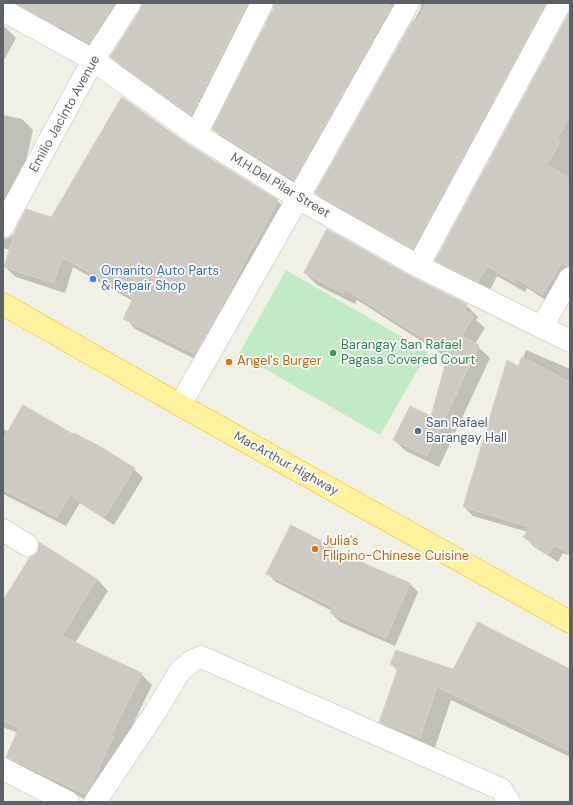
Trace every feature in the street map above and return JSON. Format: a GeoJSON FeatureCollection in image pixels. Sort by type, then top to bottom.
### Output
{"type":"FeatureCollection","features":[{"type":"Feature","properties":{"kind":"highway","name":"MacArthur Highway"},"geometry":{"type":"LineString","coordinates":[[3,304],[180,405],[570,622]]}},
{"type":"Feature","properties":{"kind":"street","name":"Emilio Jacinto Avenue"},"geometry":{"type":"LineString","coordinates":[[3,226],[93,60],[130,3]]}},
{"type":"Feature","properties":{"kind":"street"},"geometry":{"type":"LineString","coordinates":[[196,134],[262,3]]}},
{"type":"Feature","properties":{"kind":"street"},"geometry":{"type":"LineString","coordinates":[[180,405],[408,3]]}},
{"type":"Feature","properties":{"kind":"street"},"geometry":{"type":"LineString","coordinates":[[418,266],[560,3]]}},
{"type":"Feature","properties":{"kind":"street","name":"M.H.Del Pilar Street"},"geometry":{"type":"LineString","coordinates":[[3,10],[93,60],[196,134],[298,198],[418,266],[570,341]]}},
{"type":"Feature","properties":{"kind":"street"},"geometry":{"type":"LineString","coordinates":[[542,327],[570,278]]}},
{"type":"Feature","properties":{"kind":"street"},"geometry":{"type":"LineString","coordinates":[[3,530],[27,546]]}},
{"type":"Feature","properties":{"kind":"street"},"geometry":{"type":"LineString","coordinates":[[95,802],[156,711],[180,671],[192,661],[201,657],[501,789],[509,802]]}},
{"type":"Feature","properties":{"kind":"street"},"geometry":{"type":"LineString","coordinates":[[3,769],[68,802]]}},
{"type":"Feature","properties":{"kind":"green space","name":"Barangay San Rafael Pagasa Covered Court"},"geometry":{"type":"Polygon","coordinates":[[[286,270],[428,352],[380,435],[239,354],[286,270]]]}},
{"type":"Feature","properties":{"kind":"building"},"geometry":{"type":"Polygon","coordinates":[[[16,3],[115,3],[89,43],[16,3]]]}},
{"type":"Feature","properties":{"kind":"building"},"geometry":{"type":"Polygon","coordinates":[[[142,3],[248,3],[191,115],[110,57],[140,10],[142,3]]]}},
{"type":"Feature","properties":{"kind":"building"},"geometry":{"type":"Polygon","coordinates":[[[274,3],[385,3],[391,7],[294,180],[212,129],[273,9],[274,3]]]}},
{"type":"Feature","properties":{"kind":"building"},"geometry":{"type":"Polygon","coordinates":[[[427,3],[546,3],[413,249],[315,193],[413,20],[416,22],[427,3]]]}},
{"type":"Feature","properties":{"kind":"building"},"geometry":{"type":"Polygon","coordinates":[[[570,11],[570,115],[557,140],[560,142],[547,165],[570,179],[570,266],[562,263],[542,295],[516,278],[514,282],[487,266],[478,282],[435,261],[570,11]]]}},
{"type":"Feature","properties":{"kind":"building"},"geometry":{"type":"Polygon","coordinates":[[[122,97],[189,145],[278,200],[195,354],[123,319],[133,298],[62,257],[54,283],[4,267],[16,228],[26,209],[51,217],[122,97]]]}},
{"type":"Feature","properties":{"kind":"building"},"geometry":{"type":"Polygon","coordinates":[[[327,229],[412,277],[467,304],[464,310],[474,316],[461,336],[479,345],[427,456],[393,440],[410,406],[431,416],[448,354],[345,289],[343,293],[304,273],[327,229]]]}},
{"type":"Feature","properties":{"kind":"building"},"geometry":{"type":"Polygon","coordinates":[[[522,357],[570,382],[570,554],[554,545],[548,554],[523,537],[530,527],[463,507],[507,360],[518,366],[522,357]]]}},
{"type":"Feature","properties":{"kind":"building"},"geometry":{"type":"Polygon","coordinates":[[[23,405],[73,434],[74,433],[101,447],[135,468],[104,517],[70,495],[57,517],[3,490],[3,440],[23,405]]]}},
{"type":"Feature","properties":{"kind":"building"},"geometry":{"type":"Polygon","coordinates":[[[291,525],[370,566],[410,583],[386,638],[330,613],[332,607],[266,574],[291,525]]]}},
{"type":"Feature","properties":{"kind":"building"},"geometry":{"type":"Polygon","coordinates":[[[39,542],[97,579],[62,636],[142,673],[111,735],[113,736],[91,786],[85,794],[6,757],[19,727],[3,721],[3,600],[30,557],[38,551],[39,542]]]}},
{"type":"Feature","properties":{"kind":"building"},"geometry":{"type":"Polygon","coordinates":[[[478,622],[570,669],[570,751],[437,687],[420,737],[379,722],[398,668],[390,664],[396,650],[453,669],[478,622]]]}},
{"type":"Feature","properties":{"kind":"place","name":"Omanito Auto Parts & Repair Shop"},"geometry":{"type":"Point","coordinates":[93,279]}},
{"type":"Feature","properties":{"kind":"place","name":"Barangay San Rafael Pagasa Covered Court"},"geometry":{"type":"Point","coordinates":[333,353]}},
{"type":"Feature","properties":{"kind":"place","name":"Angel's Burger"},"geometry":{"type":"Point","coordinates":[229,362]}},
{"type":"Feature","properties":{"kind":"place","name":"San Rafael Barangay Hall"},"geometry":{"type":"Point","coordinates":[418,431]}},
{"type":"Feature","properties":{"kind":"place","name":"Julia's Filipino-Chinese Cuisine"},"geometry":{"type":"Point","coordinates":[315,549]}}]}
